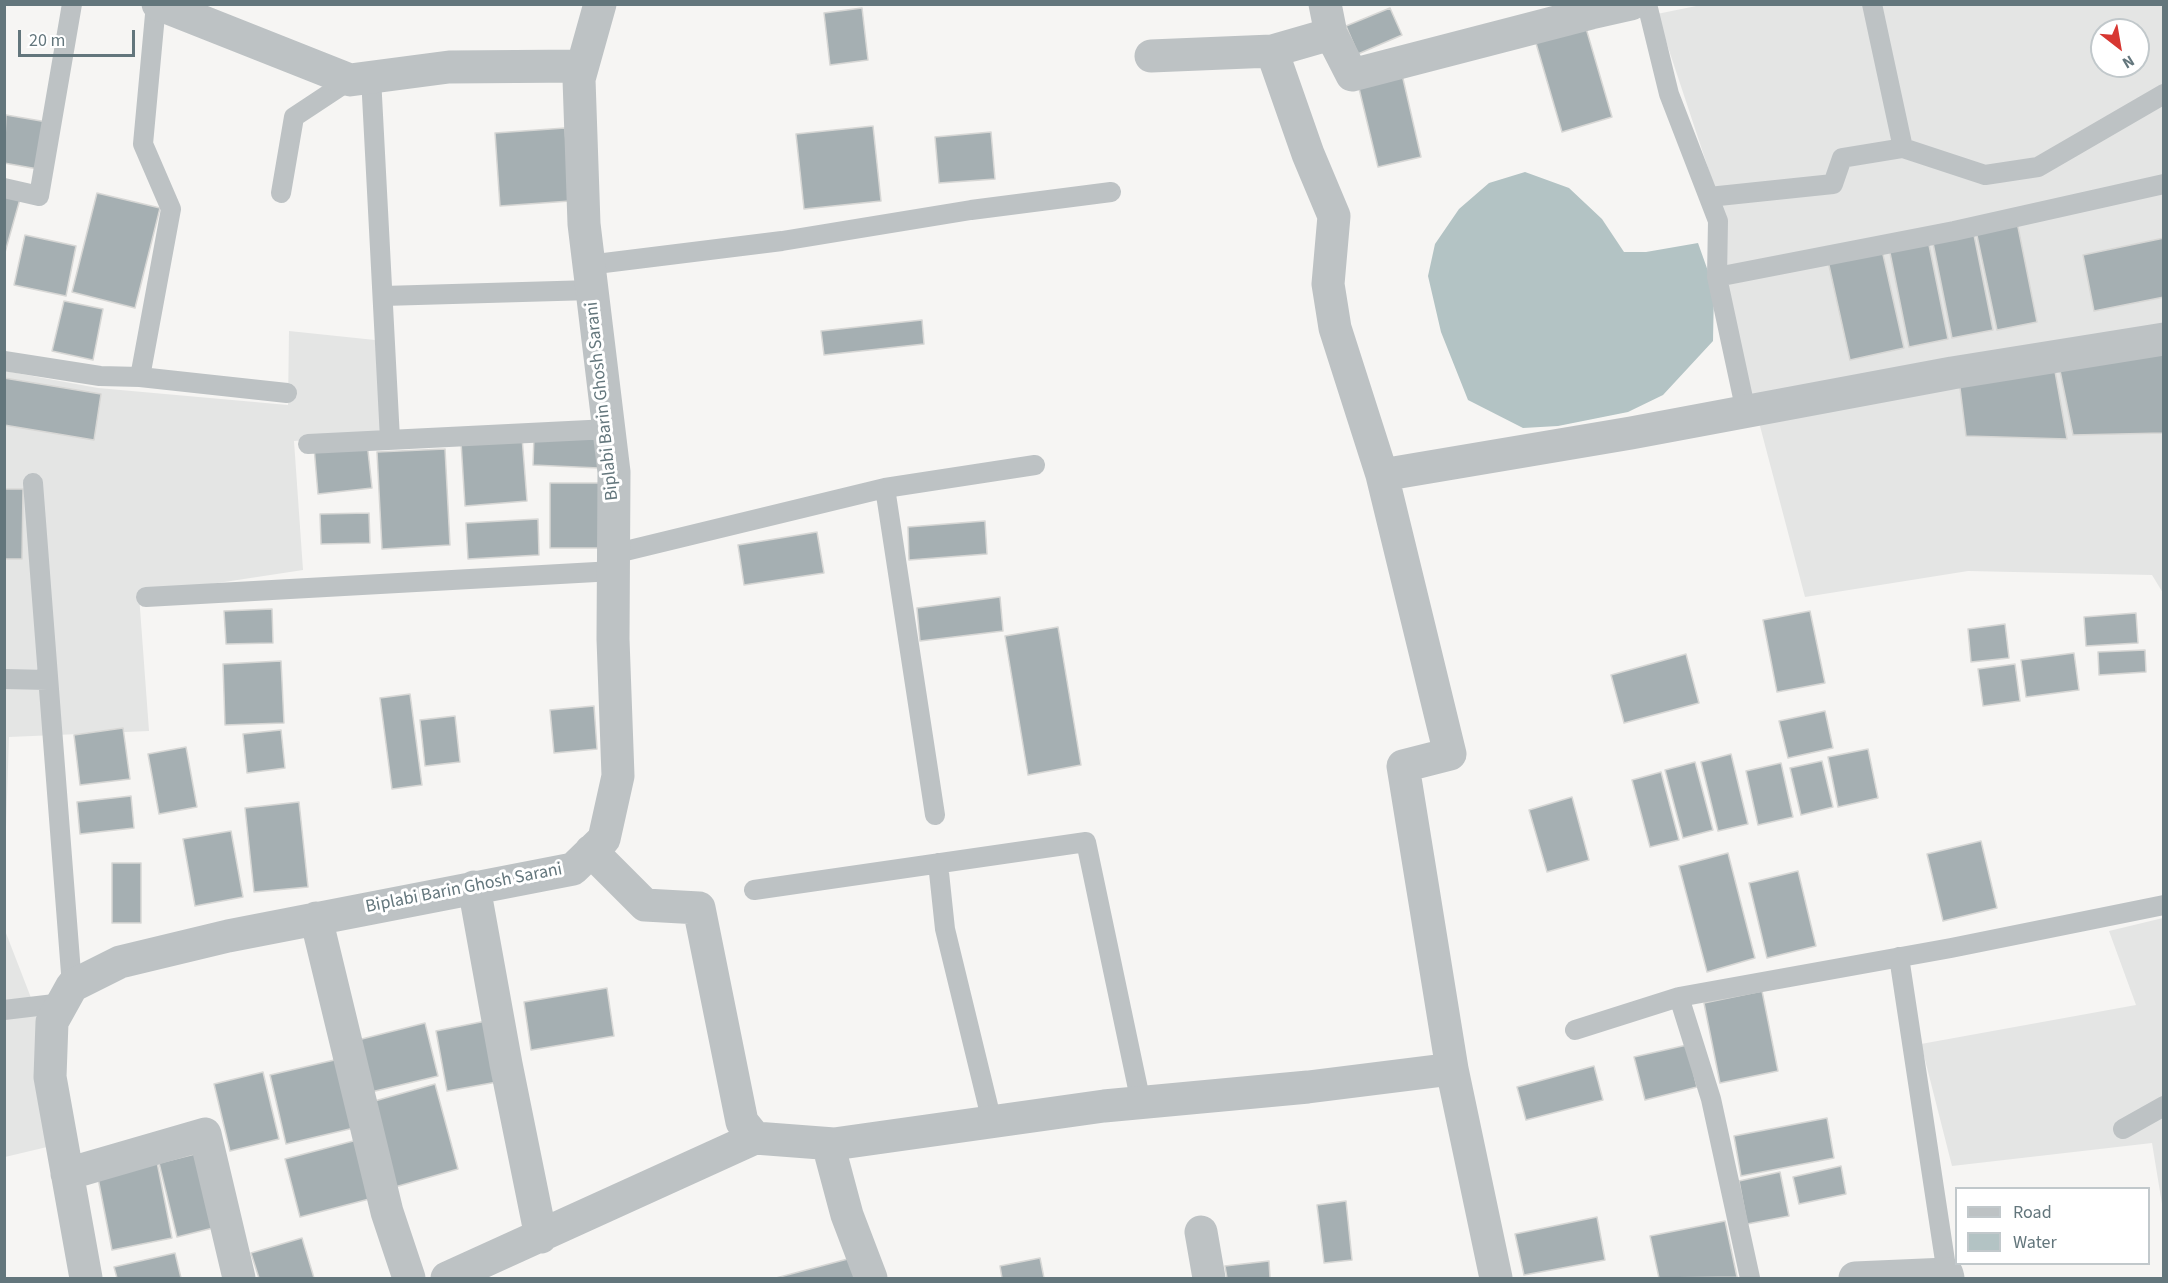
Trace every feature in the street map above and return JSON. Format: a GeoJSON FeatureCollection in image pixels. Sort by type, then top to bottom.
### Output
{"type":"FeatureCollection","features":[{"type":"Feature","properties":{"kind":"street"},"geometry":{"type":"LineString","coordinates":[[157,4],[360,78],[449,67],[582,66]]}},
{"type":"Feature","properties":{"kind":"street","name":"Biplabi Barin Ghosh Sarani"},"geometry":{"type":"LineString","coordinates":[[68,995],[120,962],[228,936],[573,869],[604,839],[618,776],[613,639],[614,472],[584,224],[579,78],[600,4]]}},
{"type":"Feature","properties":{"kind":"street"},"geometry":{"type":"LineString","coordinates":[[1151,56],[1272,51],[1328,19],[1352,75],[1631,4]]}},
{"type":"Feature","properties":{"kind":"street"},"geometry":{"type":"LineString","coordinates":[[1272,51],[1308,154],[1334,216],[1328,284],[1335,328],[1382,475],[1450,754],[1403,766],[1452,1069],[1496,1278]]}},
{"type":"Feature","properties":{"kind":"street"},"geometry":{"type":"LineString","coordinates":[[1382,475],[1746,412],[1952,373],[2163,339]]}},
{"type":"Feature","properties":{"kind":"street"},"geometry":{"type":"LineString","coordinates":[[591,851],[645,905],[699,908],[742,1122],[755,1138]]}},
{"type":"Feature","properties":{"kind":"street"},"geometry":{"type":"LineString","coordinates":[[474,887],[506,1064],[541,1237]]}},
{"type":"Feature","properties":{"kind":"street"},"geometry":{"type":"LineString","coordinates":[[316,918],[387,1212],[409,1278]]}},
{"type":"Feature","properties":{"kind":"street"},"geometry":{"type":"LineString","coordinates":[[68,995],[52,1022],[50,1077],[86,1278]]}},
{"type":"Feature","properties":{"kind":"street"},"geometry":{"type":"LineString","coordinates":[[447,1278],[755,1138],[828,1144],[1141,1102],[1308,1087],[1452,1069]]}},
{"type":"Feature","properties":{"kind":"street"},"geometry":{"type":"LineString","coordinates":[[67,1174],[205,1134],[239,1278]]}},
{"type":"Feature","properties":{"kind":"street"},"geometry":{"type":"LineString","coordinates":[[828,1144],[847,1215],[871,1278]]}},
{"type":"Feature","properties":{"kind":"street"},"geometry":{"type":"LineString","coordinates":[[1201,1233],[1209,1278]]}},
{"type":"Feature","properties":{"kind":"street"},"geometry":{"type":"LineString","coordinates":[[1855,1278],[1948,1276]]}},
{"type":"Feature","properties":{"kind":"lane"},"geometry":{"type":"LineString","coordinates":[[4,188],[39,196],[72,4]]}},
{"type":"Feature","properties":{"kind":"lane"},"geometry":{"type":"LineString","coordinates":[[140,378],[171,209],[143,144],[157,4]]}},
{"type":"Feature","properties":{"kind":"lane"},"geometry":{"type":"LineString","coordinates":[[1647,4],[1669,94],[1718,221],[1717,277],[1746,412]]}},
{"type":"Feature","properties":{"kind":"lane"},"geometry":{"type":"LineString","coordinates":[[1872,4],[1903,148]]}},
{"type":"Feature","properties":{"kind":"lane"},"geometry":{"type":"LineString","coordinates":[[281,193],[294,117],[360,78],[383,296],[390,439]]}},
{"type":"Feature","properties":{"kind":"lane"},"geometry":{"type":"LineString","coordinates":[[1709,197],[1833,184],[1842,158],[1903,148],[1985,175],[2038,167],[2163,94]]}},
{"type":"Feature","properties":{"kind":"lane"},"geometry":{"type":"LineString","coordinates":[[1717,277],[1954,231],[2163,184]]}},
{"type":"Feature","properties":{"kind":"lane"},"geometry":{"type":"LineString","coordinates":[[383,296],[590,278],[782,241],[971,210],[1111,192]]}},
{"type":"Feature","properties":{"kind":"lane"},"geometry":{"type":"LineString","coordinates":[[4,361],[100,376],[287,393]]}},
{"type":"Feature","properties":{"kind":"lane"},"geometry":{"type":"LineString","coordinates":[[308,444],[609,429]]}},
{"type":"Feature","properties":{"kind":"lane"},"geometry":{"type":"LineString","coordinates":[[146,597],[613,562],[885,488],[1035,465]]}},
{"type":"Feature","properties":{"kind":"lane"},"geometry":{"type":"LineString","coordinates":[[4,1011],[68,995],[33,483]]}},
{"type":"Feature","properties":{"kind":"lane"},"geometry":{"type":"LineString","coordinates":[[885,488],[935,815]]}},
{"type":"Feature","properties":{"kind":"lane"},"geometry":{"type":"LineString","coordinates":[[4,679],[48,680]]}},
{"type":"Feature","properties":{"kind":"lane"},"geometry":{"type":"LineString","coordinates":[[754,890],[1086,842],[1141,1102]]}},
{"type":"Feature","properties":{"kind":"lane"},"geometry":{"type":"LineString","coordinates":[[938,863],[945,929],[992,1122]]}},
{"type":"Feature","properties":{"kind":"lane"},"geometry":{"type":"LineString","coordinates":[[1575,1030],[1679,997],[2163,905]]}},
{"type":"Feature","properties":{"kind":"lane"},"geometry":{"type":"LineString","coordinates":[[1899,957],[1948,1276]]}},
{"type":"Feature","properties":{"kind":"lane"},"geometry":{"type":"LineString","coordinates":[[1679,997],[1711,1099],[1750,1278]]}},
{"type":"Feature","properties":{"kind":"lane"},"geometry":{"type":"LineString","coordinates":[[2122,1129],[2163,1106]]}},
{"type":"Feature","properties":{"kind":"shaded area"},"geometry":{"type":"Polygon","coordinates":[[[1706,4],[2163,5],[2163,593],[2152,575],[1968,571],[1805,597],[1726,297],[1726,222],[1657,14],[1706,4]]]}},
{"type":"Feature","properties":{"kind":"shaded area"},"geometry":{"type":"Polygon","coordinates":[[[289,331],[375,340],[384,433],[294,441],[303,570],[139,595],[149,731],[9,737],[5,857],[5,371],[98,388],[288,405],[289,331]]]}},
{"type":"Feature","properties":{"kind":"shaded area"},"geometry":{"type":"Polygon","coordinates":[[[2163,918],[2163,1210],[2152,1143],[1952,1166],[1921,1044],[2136,1005],[2109,931],[2163,918]]]}},
{"type":"Feature","properties":{"kind":"shaded area"},"geometry":{"type":"Polygon","coordinates":[[[4,928],[40,1021],[47,1147],[5,1157],[4,928]]]}},
{"type":"Feature","properties":{"kind":"water"},"geometry":{"type":"Polygon","coordinates":[[[1525,172],[1569,188],[1602,219],[1624,252],[1646,252],[1698,243],[1714,288],[1713,341],[1663,395],[1628,412],[1558,426],[1523,428],[1468,400],[1441,332],[1428,276],[1435,244],[1459,209],[1489,183],[1525,172]]]}},
{"type":"Feature","properties":{"kind":"building"},"geometry":{"type":"Polygon","coordinates":[[[862,8],[868,60],[830,65],[824,13],[862,8]]]}},
{"type":"Feature","properties":{"kind":"building"},"geometry":{"type":"Polygon","coordinates":[[[1390,8],[1402,35],[1358,54],[1346,26],[1390,8]]]}},
{"type":"Feature","properties":{"kind":"building"},"geometry":{"type":"Polygon","coordinates":[[[1583,18],[1612,117],[1562,132],[1533,33],[1583,18]]]}},
{"type":"Feature","properties":{"kind":"building"},"geometry":{"type":"Polygon","coordinates":[[[1401,70],[1421,157],[1378,167],[1357,80],[1401,70]]]}},
{"type":"Feature","properties":{"kind":"building"},"geometry":{"type":"Polygon","coordinates":[[[6,115],[47,122],[38,169],[4,163],[6,115]]]}},
{"type":"Feature","properties":{"kind":"building"},"geometry":{"type":"Polygon","coordinates":[[[873,126],[881,201],[804,209],[796,134],[873,126]]]}},
{"type":"Feature","properties":{"kind":"building"},"geometry":{"type":"Polygon","coordinates":[[[565,128],[570,201],[500,206],[495,133],[565,128]]]}},
{"type":"Feature","properties":{"kind":"building"},"geometry":{"type":"Polygon","coordinates":[[[991,132],[995,179],[939,183],[935,137],[991,132]]]}},
{"type":"Feature","properties":{"kind":"building"},"geometry":{"type":"Polygon","coordinates":[[[97,193],[160,208],[135,308],[72,292],[97,193]]]}},
{"type":"Feature","properties":{"kind":"building"},"geometry":{"type":"Polygon","coordinates":[[[4,195],[20,199],[4,256],[4,195]]]}},
{"type":"Feature","properties":{"kind":"building"},"geometry":{"type":"Polygon","coordinates":[[[2017,222],[2037,322],[1997,330],[1976,231],[2017,222]]]}},
{"type":"Feature","properties":{"kind":"building"},"geometry":{"type":"Polygon","coordinates":[[[1973,230],[1993,330],[1952,338],[1932,238],[1973,230]]]}},
{"type":"Feature","properties":{"kind":"building"},"geometry":{"type":"Polygon","coordinates":[[[25,235],[76,246],[66,296],[14,285],[25,235]]]}},
{"type":"Feature","properties":{"kind":"building"},"geometry":{"type":"Polygon","coordinates":[[[2164,238],[2164,297],[2094,311],[2083,255],[2164,238]]]}},
{"type":"Feature","properties":{"kind":"building"},"geometry":{"type":"Polygon","coordinates":[[[1928,240],[1948,339],[1909,347],[1889,248],[1928,240]]]}},
{"type":"Feature","properties":{"kind":"building"},"geometry":{"type":"Polygon","coordinates":[[[1882,250],[1904,348],[1850,360],[1828,261],[1882,250]]]}},
{"type":"Feature","properties":{"kind":"building"},"geometry":{"type":"Polygon","coordinates":[[[64,301],[103,309],[93,360],[52,351],[64,301]]]}},
{"type":"Feature","properties":{"kind":"building"},"geometry":{"type":"Polygon","coordinates":[[[922,320],[924,344],[824,355],[821,331],[922,320]]]}},
{"type":"Feature","properties":{"kind":"building"},"geometry":{"type":"Polygon","coordinates":[[[2164,344],[2164,433],[2073,435],[2057,356],[2164,344]]]}},
{"type":"Feature","properties":{"kind":"building"},"geometry":{"type":"Polygon","coordinates":[[[2053,360],[2067,439],[1966,436],[1958,372],[2053,360]]]}},
{"type":"Feature","properties":{"kind":"building"},"geometry":{"type":"Polygon","coordinates":[[[4,378],[101,394],[94,440],[4,425],[4,378]]]}},
{"type":"Feature","properties":{"kind":"building"},"geometry":{"type":"Polygon","coordinates":[[[534,436],[600,439],[599,468],[533,465],[534,436]]]}},
{"type":"Feature","properties":{"kind":"building"},"geometry":{"type":"Polygon","coordinates":[[[522,437],[527,501],[465,506],[461,442],[522,437]]]}},
{"type":"Feature","properties":{"kind":"building"},"geometry":{"type":"Polygon","coordinates":[[[367,442],[372,488],[318,494],[314,447],[367,442]]]}},
{"type":"Feature","properties":{"kind":"building"},"geometry":{"type":"Polygon","coordinates":[[[445,449],[450,545],[382,549],[377,452],[445,449]]]}},
{"type":"Feature","properties":{"kind":"building"},"geometry":{"type":"Polygon","coordinates":[[[550,483],[605,483],[605,548],[550,548],[550,483]]]}},
{"type":"Feature","properties":{"kind":"building"},"geometry":{"type":"Polygon","coordinates":[[[4,489],[23,489],[22,559],[4,559],[4,489]]]}},
{"type":"Feature","properties":{"kind":"building"},"geometry":{"type":"Polygon","coordinates":[[[369,513],[370,543],[321,544],[320,514],[369,513]]]}},
{"type":"Feature","properties":{"kind":"building"},"geometry":{"type":"Polygon","coordinates":[[[538,519],[539,555],[468,559],[466,523],[538,519]]]}},
{"type":"Feature","properties":{"kind":"building"},"geometry":{"type":"Polygon","coordinates":[[[985,521],[987,554],[909,560],[908,527],[985,521]]]}},
{"type":"Feature","properties":{"kind":"building"},"geometry":{"type":"Polygon","coordinates":[[[817,532],[824,573],[744,585],[738,545],[817,532]]]}},
{"type":"Feature","properties":{"kind":"building"},"geometry":{"type":"Polygon","coordinates":[[[1000,597],[1003,631],[920,641],[917,608],[1000,597]]]}},
{"type":"Feature","properties":{"kind":"building"},"geometry":{"type":"Polygon","coordinates":[[[272,609],[273,643],[226,644],[224,611],[272,609]]]}},
{"type":"Feature","properties":{"kind":"building"},"geometry":{"type":"Polygon","coordinates":[[[1810,611],[1825,683],[1777,692],[1763,620],[1810,611]]]}},
{"type":"Feature","properties":{"kind":"building"},"geometry":{"type":"Polygon","coordinates":[[[2136,613],[2138,643],[2086,646],[2084,617],[2136,613]]]}},
{"type":"Feature","properties":{"kind":"building"},"geometry":{"type":"Polygon","coordinates":[[[2005,624],[2009,658],[1971,662],[1968,629],[2005,624]]]}},
{"type":"Feature","properties":{"kind":"building"},"geometry":{"type":"Polygon","coordinates":[[[1058,627],[1081,765],[1028,775],[1005,636],[1058,627]]]}},
{"type":"Feature","properties":{"kind":"building"},"geometry":{"type":"Polygon","coordinates":[[[2145,650],[2146,672],[2099,675],[2098,652],[2145,650]]]}},
{"type":"Feature","properties":{"kind":"building"},"geometry":{"type":"Polygon","coordinates":[[[2074,653],[2079,690],[2026,697],[2021,660],[2074,653]]]}},
{"type":"Feature","properties":{"kind":"building"},"geometry":{"type":"Polygon","coordinates":[[[1686,654],[1699,703],[1624,723],[1611,675],[1686,654]]]}},
{"type":"Feature","properties":{"kind":"building"},"geometry":{"type":"Polygon","coordinates":[[[281,661],[284,723],[225,725],[223,664],[281,661]]]}},
{"type":"Feature","properties":{"kind":"building"},"geometry":{"type":"Polygon","coordinates":[[[2015,664],[2020,701],[1983,706],[1978,669],[2015,664]]]}},
{"type":"Feature","properties":{"kind":"building"},"geometry":{"type":"Polygon","coordinates":[[[410,694],[422,785],[392,789],[380,698],[410,694]]]}},
{"type":"Feature","properties":{"kind":"building"},"geometry":{"type":"Polygon","coordinates":[[[594,706],[597,749],[554,753],[550,710],[594,706]]]}},
{"type":"Feature","properties":{"kind":"building"},"geometry":{"type":"Polygon","coordinates":[[[1825,711],[1833,748],[1788,758],[1779,721],[1825,711]]]}},
{"type":"Feature","properties":{"kind":"building"},"geometry":{"type":"Polygon","coordinates":[[[455,716],[460,762],[425,766],[420,720],[455,716]]]}},
{"type":"Feature","properties":{"kind":"building"},"geometry":{"type":"Polygon","coordinates":[[[123,728],[130,779],[80,785],[74,735],[123,728]]]}},
{"type":"Feature","properties":{"kind":"building"},"geometry":{"type":"Polygon","coordinates":[[[281,730],[285,768],[247,773],[243,734],[281,730]]]}},
{"type":"Feature","properties":{"kind":"building"},"geometry":{"type":"Polygon","coordinates":[[[186,747],[197,807],[159,814],[148,754],[186,747]]]}},
{"type":"Feature","properties":{"kind":"building"},"geometry":{"type":"Polygon","coordinates":[[[1868,749],[1878,798],[1838,807],[1828,757],[1868,749]]]}},
{"type":"Feature","properties":{"kind":"building"},"geometry":{"type":"Polygon","coordinates":[[[1731,754],[1748,824],[1718,831],[1701,762],[1731,754]]]}},
{"type":"Feature","properties":{"kind":"building"},"geometry":{"type":"Polygon","coordinates":[[[1822,761],[1833,807],[1801,815],[1790,768],[1822,761]]]}},
{"type":"Feature","properties":{"kind":"building"},"geometry":{"type":"Polygon","coordinates":[[[1695,762],[1713,830],[1683,838],[1665,770],[1695,762]]]}},
{"type":"Feature","properties":{"kind":"building"},"geometry":{"type":"Polygon","coordinates":[[[1781,763],[1793,817],[1758,825],[1746,771],[1781,763]]]}},
{"type":"Feature","properties":{"kind":"building"},"geometry":{"type":"Polygon","coordinates":[[[1661,772],[1679,840],[1650,847],[1632,780],[1661,772]]]}},
{"type":"Feature","properties":{"kind":"building"},"geometry":{"type":"Polygon","coordinates":[[[131,796],[134,828],[80,834],[77,802],[131,796]]]}},
{"type":"Feature","properties":{"kind":"building"},"geometry":{"type":"Polygon","coordinates":[[[1572,797],[1589,860],[1547,872],[1529,810],[1572,797]]]}},
{"type":"Feature","properties":{"kind":"building"},"geometry":{"type":"Polygon","coordinates":[[[299,802],[308,887],[254,892],[245,808],[299,802]]]}},
{"type":"Feature","properties":{"kind":"building"},"geometry":{"type":"Polygon","coordinates":[[[231,831],[243,897],[195,906],[183,839],[231,831]]]}},
{"type":"Feature","properties":{"kind":"building"},"geometry":{"type":"Polygon","coordinates":[[[1981,841],[1997,908],[1943,921],[1927,854],[1981,841]]]}},
{"type":"Feature","properties":{"kind":"building"},"geometry":{"type":"Polygon","coordinates":[[[1728,853],[1755,958],[1707,972],[1679,866],[1728,853]]]}},
{"type":"Feature","properties":{"kind":"building"},"geometry":{"type":"Polygon","coordinates":[[[112,863],[141,863],[141,923],[112,923],[112,863]]]}},
{"type":"Feature","properties":{"kind":"building"},"geometry":{"type":"Polygon","coordinates":[[[1798,871],[1816,946],[1767,958],[1749,883],[1798,871]]]}},
{"type":"Feature","properties":{"kind":"building"},"geometry":{"type":"Polygon","coordinates":[[[607,988],[614,1036],[531,1050],[524,1002],[607,988]]]}},
{"type":"Feature","properties":{"kind":"building"},"geometry":{"type":"Polygon","coordinates":[[[1762,991],[1778,1071],[1720,1083],[1704,1003],[1762,991]]]}},
{"type":"Feature","properties":{"kind":"building"},"geometry":{"type":"Polygon","coordinates":[[[486,1021],[497,1082],[447,1091],[436,1031],[486,1021]]]}},
{"type":"Feature","properties":{"kind":"building"},"geometry":{"type":"Polygon","coordinates":[[[425,1023],[438,1076],[367,1093],[354,1041],[425,1023]]]}},
{"type":"Feature","properties":{"kind":"building"},"geometry":{"type":"Polygon","coordinates":[[[1687,1045],[1697,1087],[1645,1100],[1634,1057],[1687,1045]]]}},
{"type":"Feature","properties":{"kind":"building"},"geometry":{"type":"Polygon","coordinates":[[[343,1058],[358,1127],[286,1144],[270,1075],[343,1058]]]}},
{"type":"Feature","properties":{"kind":"building"},"geometry":{"type":"Polygon","coordinates":[[[1594,1066],[1603,1100],[1526,1120],[1517,1087],[1594,1066]]]}},
{"type":"Feature","properties":{"kind":"building"},"geometry":{"type":"Polygon","coordinates":[[[263,1072],[279,1139],[230,1151],[214,1084],[263,1072]]]}},
{"type":"Feature","properties":{"kind":"building"},"geometry":{"type":"Polygon","coordinates":[[[435,1084],[458,1169],[388,1189],[364,1104],[435,1084]]]}},
{"type":"Feature","properties":{"kind":"building"},"geometry":{"type":"Polygon","coordinates":[[[1827,1118],[1834,1158],[1741,1176],[1734,1136],[1827,1118]]]}},
{"type":"Feature","properties":{"kind":"building"},"geometry":{"type":"Polygon","coordinates":[[[357,1140],[373,1198],[300,1217],[285,1159],[357,1140]]]}},
{"type":"Feature","properties":{"kind":"building"},"geometry":{"type":"Polygon","coordinates":[[[199,1153],[217,1227],[177,1237],[159,1163],[199,1153]]]}},
{"type":"Feature","properties":{"kind":"building"},"geometry":{"type":"Polygon","coordinates":[[[157,1162],[172,1238],[112,1250],[97,1173],[157,1162]]]}},
{"type":"Feature","properties":{"kind":"building"},"geometry":{"type":"Polygon","coordinates":[[[1841,1166],[1846,1194],[1799,1204],[1793,1177],[1841,1166]]]}},
{"type":"Feature","properties":{"kind":"building"},"geometry":{"type":"Polygon","coordinates":[[[1780,1172],[1789,1216],[1747,1224],[1739,1181],[1780,1172]]]}},
{"type":"Feature","properties":{"kind":"building"},"geometry":{"type":"Polygon","coordinates":[[[1346,1201],[1352,1260],[1324,1263],[1317,1205],[1346,1201]]]}},
{"type":"Feature","properties":{"kind":"building"},"geometry":{"type":"Polygon","coordinates":[[[1597,1217],[1605,1260],[1524,1275],[1515,1234],[1597,1217]]]}},
{"type":"Feature","properties":{"kind":"building"},"geometry":{"type":"Polygon","coordinates":[[[1725,1221],[1737,1277],[1659,1278],[1650,1236],[1725,1221]]]}},
{"type":"Feature","properties":{"kind":"building"},"geometry":{"type":"Polygon","coordinates":[[[302,1238],[314,1278],[259,1278],[251,1253],[302,1238]]]}},
{"type":"Feature","properties":{"kind":"building"},"geometry":{"type":"Polygon","coordinates":[[[175,1253],[181,1278],[117,1278],[114,1267],[175,1253]]]}},
{"type":"Feature","properties":{"kind":"building"},"geometry":{"type":"Polygon","coordinates":[[[859,1256],[865,1278],[776,1278],[859,1256]]]}},
{"type":"Feature","properties":{"kind":"building"},"geometry":{"type":"Polygon","coordinates":[[[1040,1258],[1044,1278],[1002,1278],[1000,1266],[1040,1258]]]}},
{"type":"Feature","properties":{"kind":"building"},"geometry":{"type":"Polygon","coordinates":[[[1269,1261],[1270,1278],[1227,1278],[1225,1266],[1269,1261]]]}}]}
